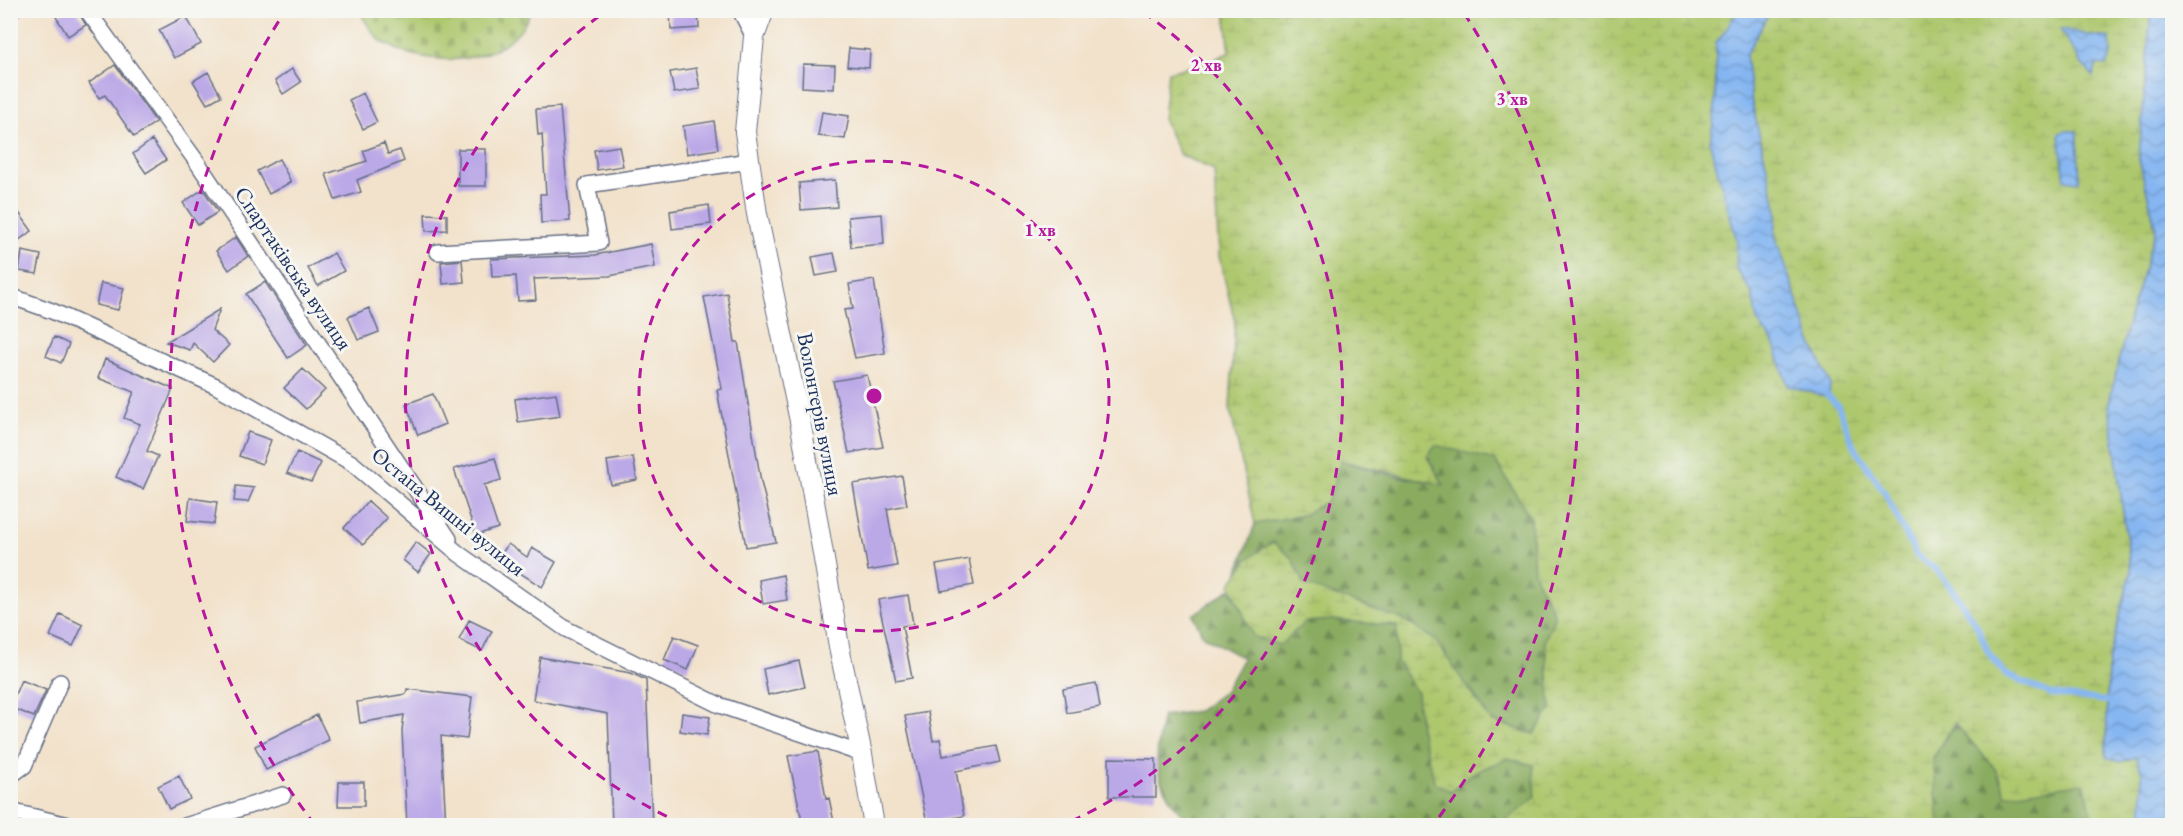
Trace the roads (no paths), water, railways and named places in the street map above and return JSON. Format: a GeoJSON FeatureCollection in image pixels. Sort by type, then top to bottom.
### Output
{"type":"FeatureCollection","features":[{"type":"Feature","properties":{"kind":"street","name":"Спартаківська вулиця"},"geometry":{"type":"LineString","coordinates":[[87,10],[197,162],[459,554]]}},
{"type":"Feature","properties":{"kind":"street"},"geometry":{"type":"LineString","coordinates":[[740,10],[754,37]]}},
{"type":"Feature","properties":{"kind":"street","name":"Волонтерів вулиця"},"geometry":{"type":"LineString","coordinates":[[764,10],[754,37],[746,132],[749,161],[757,214],[801,426],[840,652],[862,754],[874,825]]}},
{"type":"Feature","properties":{"kind":"street"},"geometry":{"type":"LineString","coordinates":[[438,252],[599,243],[587,185],[749,161]]}},
{"type":"Feature","properties":{"kind":"street","name":"Остапа Вишні вулиця"},"geometry":{"type":"LineString","coordinates":[[10,296],[52,311],[216,386],[352,463],[459,554],[566,628],[708,700],[862,754]]}},
{"type":"Feature","properties":{"kind":"street"},"geometry":{"type":"LineString","coordinates":[[10,776],[24,766],[60,682]]}},
{"type":"Feature","properties":{"kind":"street"},"geometry":{"type":"LineString","coordinates":[[185,825],[283,795]]}},
{"type":"Feature","properties":{"kind":"street"},"geometry":{"type":"LineString","coordinates":[[10,811],[72,825]]}},
{"type":"Feature","properties":{"kind":"water"},"geometry":{"type":"Polygon","coordinates":[[[1740,11],[1770,11],[1746,55],[1752,103],[1777,211],[1775,235],[1810,339],[1830,383],[1829,397],[1788,386],[1773,342],[1757,321],[1752,293],[1736,268],[1737,241],[1710,143],[1715,110],[1716,42],[1740,11]]]}},
{"type":"Feature","properties":{"kind":"water"},"geometry":{"type":"Polygon","coordinates":[[[2151,11],[2172,11],[2172,826],[2143,825],[2142,772],[2136,757],[2121,762],[2106,757],[2108,662],[2131,572],[2109,403],[2129,319],[2156,229],[2139,159],[2151,11]]]}},
{"type":"Feature","properties":{"kind":"water"},"geometry":{"type":"Polygon","coordinates":[[[2060,29],[2097,37],[2110,37],[2111,55],[2106,65],[2097,64],[2093,76],[2081,63],[2060,29]]]}},
{"type":"Feature","properties":{"kind":"water"},"geometry":{"type":"Polygon","coordinates":[[[2077,131],[2079,182],[2065,180],[2059,133],[2077,131]]]}},
{"type":"Feature","properties":{"kind":"waterway"},"geometry":{"type":"LineString","coordinates":[[1824,392],[1838,406],[1854,447],[1885,493],[1916,555],[1937,570],[1955,593],[1978,628],[1988,652],[2005,674],[2051,694],[2107,701]]}}]}
